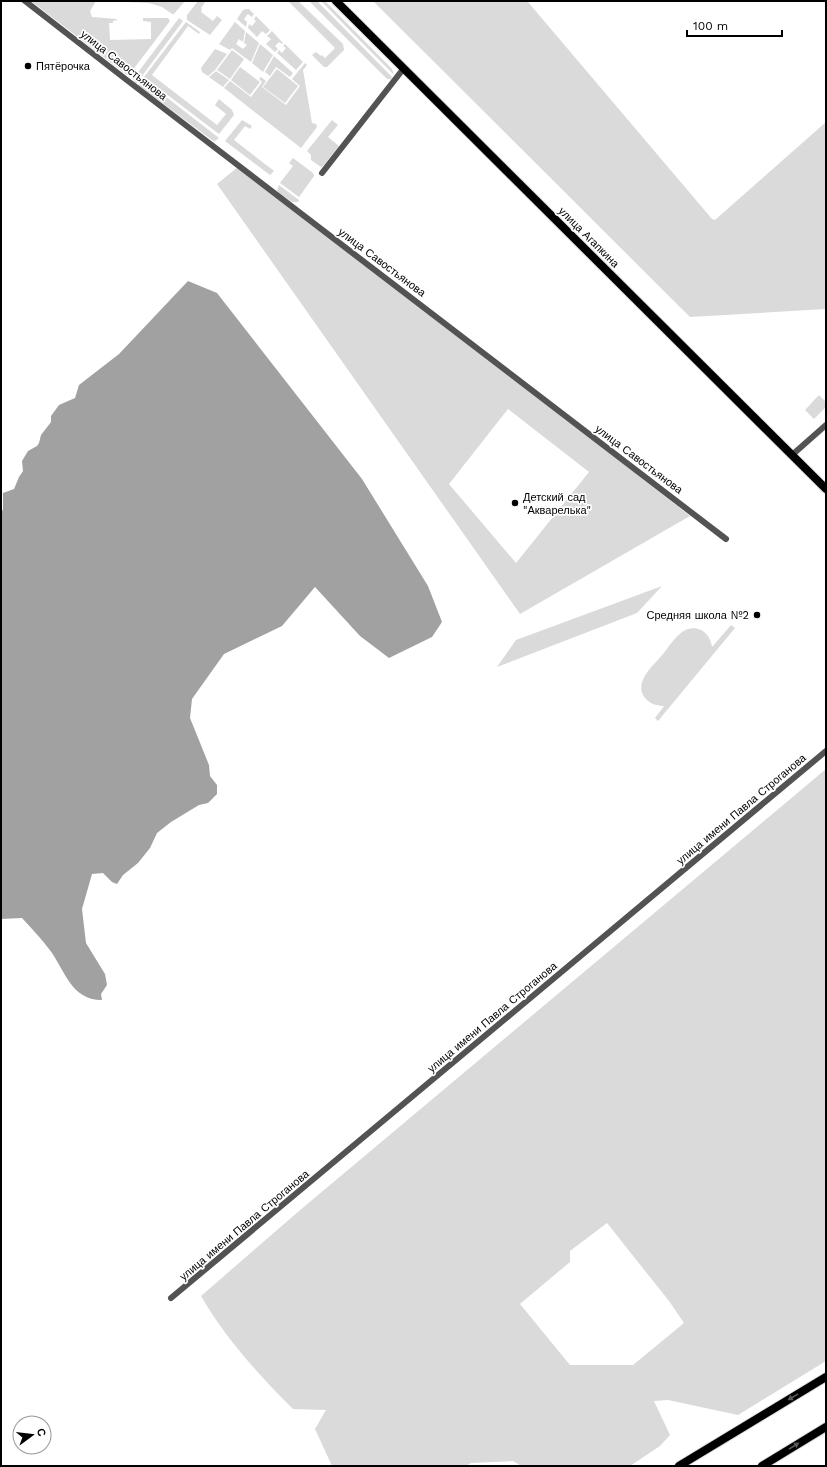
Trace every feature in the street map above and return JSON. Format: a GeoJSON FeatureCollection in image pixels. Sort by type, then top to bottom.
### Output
{"type":"FeatureCollection","features":[{"type":"Feature","properties":{"kind":"main road","name":"улица Агапкина"},"geometry":{"type":"LineString","coordinates":[[336,1],[826,489]]}},
{"type":"Feature","properties":{"kind":"main road"},"geometry":{"type":"LineString","coordinates":[[679,1466],[826,1377]]}},
{"type":"Feature","properties":{"kind":"main road"},"geometry":{"type":"LineString","coordinates":[[762,1466],[826,1426]]}},
{"type":"Feature","properties":{"kind":"main road"},"geometry":{"type":"LineString","coordinates":[[686,1466],[697,1455]]}},
{"type":"Feature","properties":{"kind":"street","name":"улица Савостьянова"},"geometry":{"type":"LineString","coordinates":[[25,1],[726,539]]}},
{"type":"Feature","properties":{"kind":"street"},"geometry":{"type":"LineString","coordinates":[[322,173],[404,68]]}},
{"type":"Feature","properties":{"kind":"street"},"geometry":{"type":"LineString","coordinates":[[792,455],[826,425]]}},
{"type":"Feature","properties":{"kind":"street","name":"улица имени Павла Строганова"},"geometry":{"type":"LineString","coordinates":[[171,1298],[826,751]]}},
{"type":"Feature","properties":{"kind":"shaded area"},"geometry":{"type":"Polygon","coordinates":[[[31,1],[96,1],[90,11],[92,17],[117,19],[113,21],[113,23],[109,23],[110,40],[151,39],[151,22],[143,21],[143,18],[168,18],[170,21],[129,75],[127,75],[31,1]]]}},
{"type":"Feature","properties":{"kind":"shaded area"},"geometry":{"type":"Polygon","coordinates":[[[106,1],[185,1],[174,14],[172,14],[162,7],[149,3],[106,1]]]}},
{"type":"Feature","properties":{"kind":"shaded area"},"geometry":{"type":"Polygon","coordinates":[[[198,1],[206,1],[201,8],[201,12],[213,21],[217,16],[222,20],[210,35],[187,20],[187,15],[198,1]]]}},
{"type":"Feature","properties":{"kind":"shaded area"},"geometry":{"type":"Polygon","coordinates":[[[288,1],[298,1],[343,44],[344,50],[327,67],[324,67],[312,55],[316,52],[325,58],[335,48],[288,1]]]}},
{"type":"Feature","properties":{"kind":"shaded area"},"geometry":{"type":"Polygon","coordinates":[[[309,1],[317,1],[392,77],[391,79],[387,79],[309,1]]]}},
{"type":"Feature","properties":{"kind":"shaded area"},"geometry":{"type":"Polygon","coordinates":[[[321,1],[325,1],[392,69],[394,75],[321,1]]]}},
{"type":"Feature","properties":{"kind":"shaded area"},"geometry":{"type":"Polygon","coordinates":[[[373,1],[529,1],[528,2],[712,219],[715,220],[826,122],[826,309],[690,317],[373,1]]]}},
{"type":"Feature","properties":{"kind":"shaded area"},"geometry":{"type":"Polygon","coordinates":[[[249,9],[254,14],[252,17],[248,14],[244,19],[247,22],[246,27],[237,19],[243,10],[249,9]]]}},
{"type":"Feature","properties":{"kind":"shaded area"},"geometry":{"type":"Polygon","coordinates":[[[256,16],[270,30],[266,34],[262,31],[257,37],[248,28],[249,24],[252,26],[256,21],[254,19],[256,16]]]}},
{"type":"Feature","properties":{"kind":"shaded area"},"geometry":{"type":"Polygon","coordinates":[[[179,18],[183,21],[136,84],[133,79],[179,18]]]}},
{"type":"Feature","properties":{"kind":"shaded area"},"geometry":{"type":"Polygon","coordinates":[[[186,22],[200,32],[199,34],[188,26],[152,75],[217,125],[226,114],[215,105],[219,99],[232,110],[234,115],[219,134],[144,77],[186,22]]]}},
{"type":"Feature","properties":{"kind":"shaded area"},"geometry":{"type":"Polygon","coordinates":[[[235,22],[245,31],[243,42],[239,39],[236,44],[243,49],[247,45],[244,43],[246,32],[259,43],[251,62],[232,48],[230,50],[219,44],[235,22]]]}},
{"type":"Feature","properties":{"kind":"shaded area"},"geometry":{"type":"Polygon","coordinates":[[[272,31],[283,43],[282,44],[279,42],[275,46],[278,49],[275,52],[266,44],[271,39],[267,36],[272,31]]]}},
{"type":"Feature","properties":{"kind":"shaded area"},"geometry":{"type":"Polygon","coordinates":[[[260,44],[273,55],[263,72],[252,63],[260,44]]]}},
{"type":"Feature","properties":{"kind":"shaded area"},"geometry":{"type":"Polygon","coordinates":[[[285,44],[303,62],[296,70],[277,53],[279,50],[282,53],[286,48],[283,46],[285,44]]]}},
{"type":"Feature","properties":{"kind":"shaded area"},"geometry":{"type":"Polygon","coordinates":[[[215,49],[227,54],[215,70],[208,76],[202,72],[201,68],[215,49]]]}},
{"type":"Feature","properties":{"kind":"shaded area"},"geometry":{"type":"Polygon","coordinates":[[[232,50],[244,59],[230,79],[217,70],[232,50]]]}},
{"type":"Feature","properties":{"kind":"shaded area"},"geometry":{"type":"Polygon","coordinates":[[[274,56],[293,73],[290,77],[276,67],[270,76],[265,72],[274,56]]]}},
{"type":"Feature","properties":{"kind":"shaded area"},"geometry":{"type":"Polygon","coordinates":[[[305,63],[307,65],[303,70],[312,123],[316,124],[317,127],[301,148],[224,88],[230,81],[251,97],[262,82],[259,79],[261,77],[266,81],[262,87],[286,105],[300,86],[292,79],[305,63]]]}},
{"type":"Feature","properties":{"kind":"shaded area"},"geometry":{"type":"Polygon","coordinates":[[[240,67],[260,82],[250,95],[231,80],[240,67]]]}},
{"type":"Feature","properties":{"kind":"shaded area"},"geometry":{"type":"Polygon","coordinates":[[[277,69],[298,86],[285,103],[263,87],[277,69]]]}},
{"type":"Feature","properties":{"kind":"shaded area"},"geometry":{"type":"Polygon","coordinates":[[[216,71],[229,80],[223,87],[209,77],[216,71]]]}},
{"type":"Feature","properties":{"kind":"shaded area"},"geometry":{"type":"Polygon","coordinates":[[[143,79],[219,138],[215,141],[212,140],[138,85],[143,79]]]}},
{"type":"Feature","properties":{"kind":"shaded area"},"geometry":{"type":"Polygon","coordinates":[[[242,120],[252,126],[250,129],[245,126],[234,140],[274,171],[270,175],[225,141],[242,120]]]}},
{"type":"Feature","properties":{"kind":"shaded area"},"geometry":{"type":"Polygon","coordinates":[[[332,120],[338,125],[328,137],[339,146],[321,167],[311,160],[311,155],[307,151],[332,120]]]}},
{"type":"Feature","properties":{"kind":"shaded area"},"geometry":{"type":"Polygon","coordinates":[[[293,158],[313,173],[314,176],[299,197],[280,183],[293,166],[289,163],[293,158]]]}},
{"type":"Feature","properties":{"kind":"shaded area"},"geometry":{"type":"Polygon","coordinates":[[[238,167],[690,516],[520,614],[217,184],[238,167]],[[508,409],[449,484],[516,563],[589,472],[508,409]]]}},
{"type":"Feature","properties":{"kind":"shaded area"},"geometry":{"type":"Polygon","coordinates":[[[279,185],[299,200],[298,202],[292,202],[279,193],[277,190],[279,185]]]}},
{"type":"Feature","properties":{"kind":"shaded area"},"geometry":{"type":"Polygon","coordinates":[[[188,281],[217,293],[362,479],[428,586],[442,622],[432,637],[389,658],[360,636],[315,587],[282,626],[224,654],[192,699],[190,718],[209,765],[210,776],[217,785],[217,794],[208,803],[199,805],[171,822],[157,833],[150,848],[138,863],[123,875],[117,884],[112,882],[103,873],[92,874],[82,909],[86,943],[105,974],[107,985],[101,994],[102,1000],[91,999],[82,995],[75,989],[55,957],[22,918],[1,919],[1,514],[3,509],[3,493],[14,489],[23,471],[22,461],[28,451],[37,446],[39,443],[41,435],[51,422],[51,416],[59,405],[75,398],[79,385],[119,354],[188,281]]]}},
{"type":"Feature","properties":{"kind":"shaded area"},"geometry":{"type":"Polygon","coordinates":[[[819,395],[826,402],[826,407],[814,419],[805,410],[819,395]]]}},
{"type":"Feature","properties":{"kind":"shaded area"},"geometry":{"type":"Polygon","coordinates":[[[662,586],[637,613],[497,667],[516,640],[662,586]]]}},
{"type":"Feature","properties":{"kind":"shaded area"},"geometry":{"type":"Polygon","coordinates":[[[731,625],[735,628],[658,721],[655,718],[664,706],[651,703],[645,698],[641,686],[646,674],[674,639],[683,631],[695,628],[701,630],[709,637],[712,647],[731,625]]]}},
{"type":"Feature","properties":{"kind":"shaded area"},"geometry":{"type":"Polygon","coordinates":[[[826,769],[826,1361],[738,1415],[668,1400],[654,1401],[670,1435],[660,1446],[630,1466],[521,1466],[513,1461],[471,1463],[466,1466],[332,1466],[315,1429],[326,1410],[293,1409],[243,1356],[210,1312],[201,1296],[299,1211],[826,769]],[[607,1223],[570,1251],[570,1262],[520,1304],[570,1365],[633,1365],[684,1323],[669,1301],[607,1223]]]}},
{"type":"Feature","properties":{"kind":"place","name":"Пятёрочка"},"geometry":{"type":"Point","coordinates":[28,66]}},
{"type":"Feature","properties":{"kind":"place","name":"Детский сад \"Акварелька\""},"geometry":{"type":"Point","coordinates":[515,503]}},
{"type":"Feature","properties":{"kind":"place","name":"Средняя школа №2"},"geometry":{"type":"Point","coordinates":[757,615]}}]}
